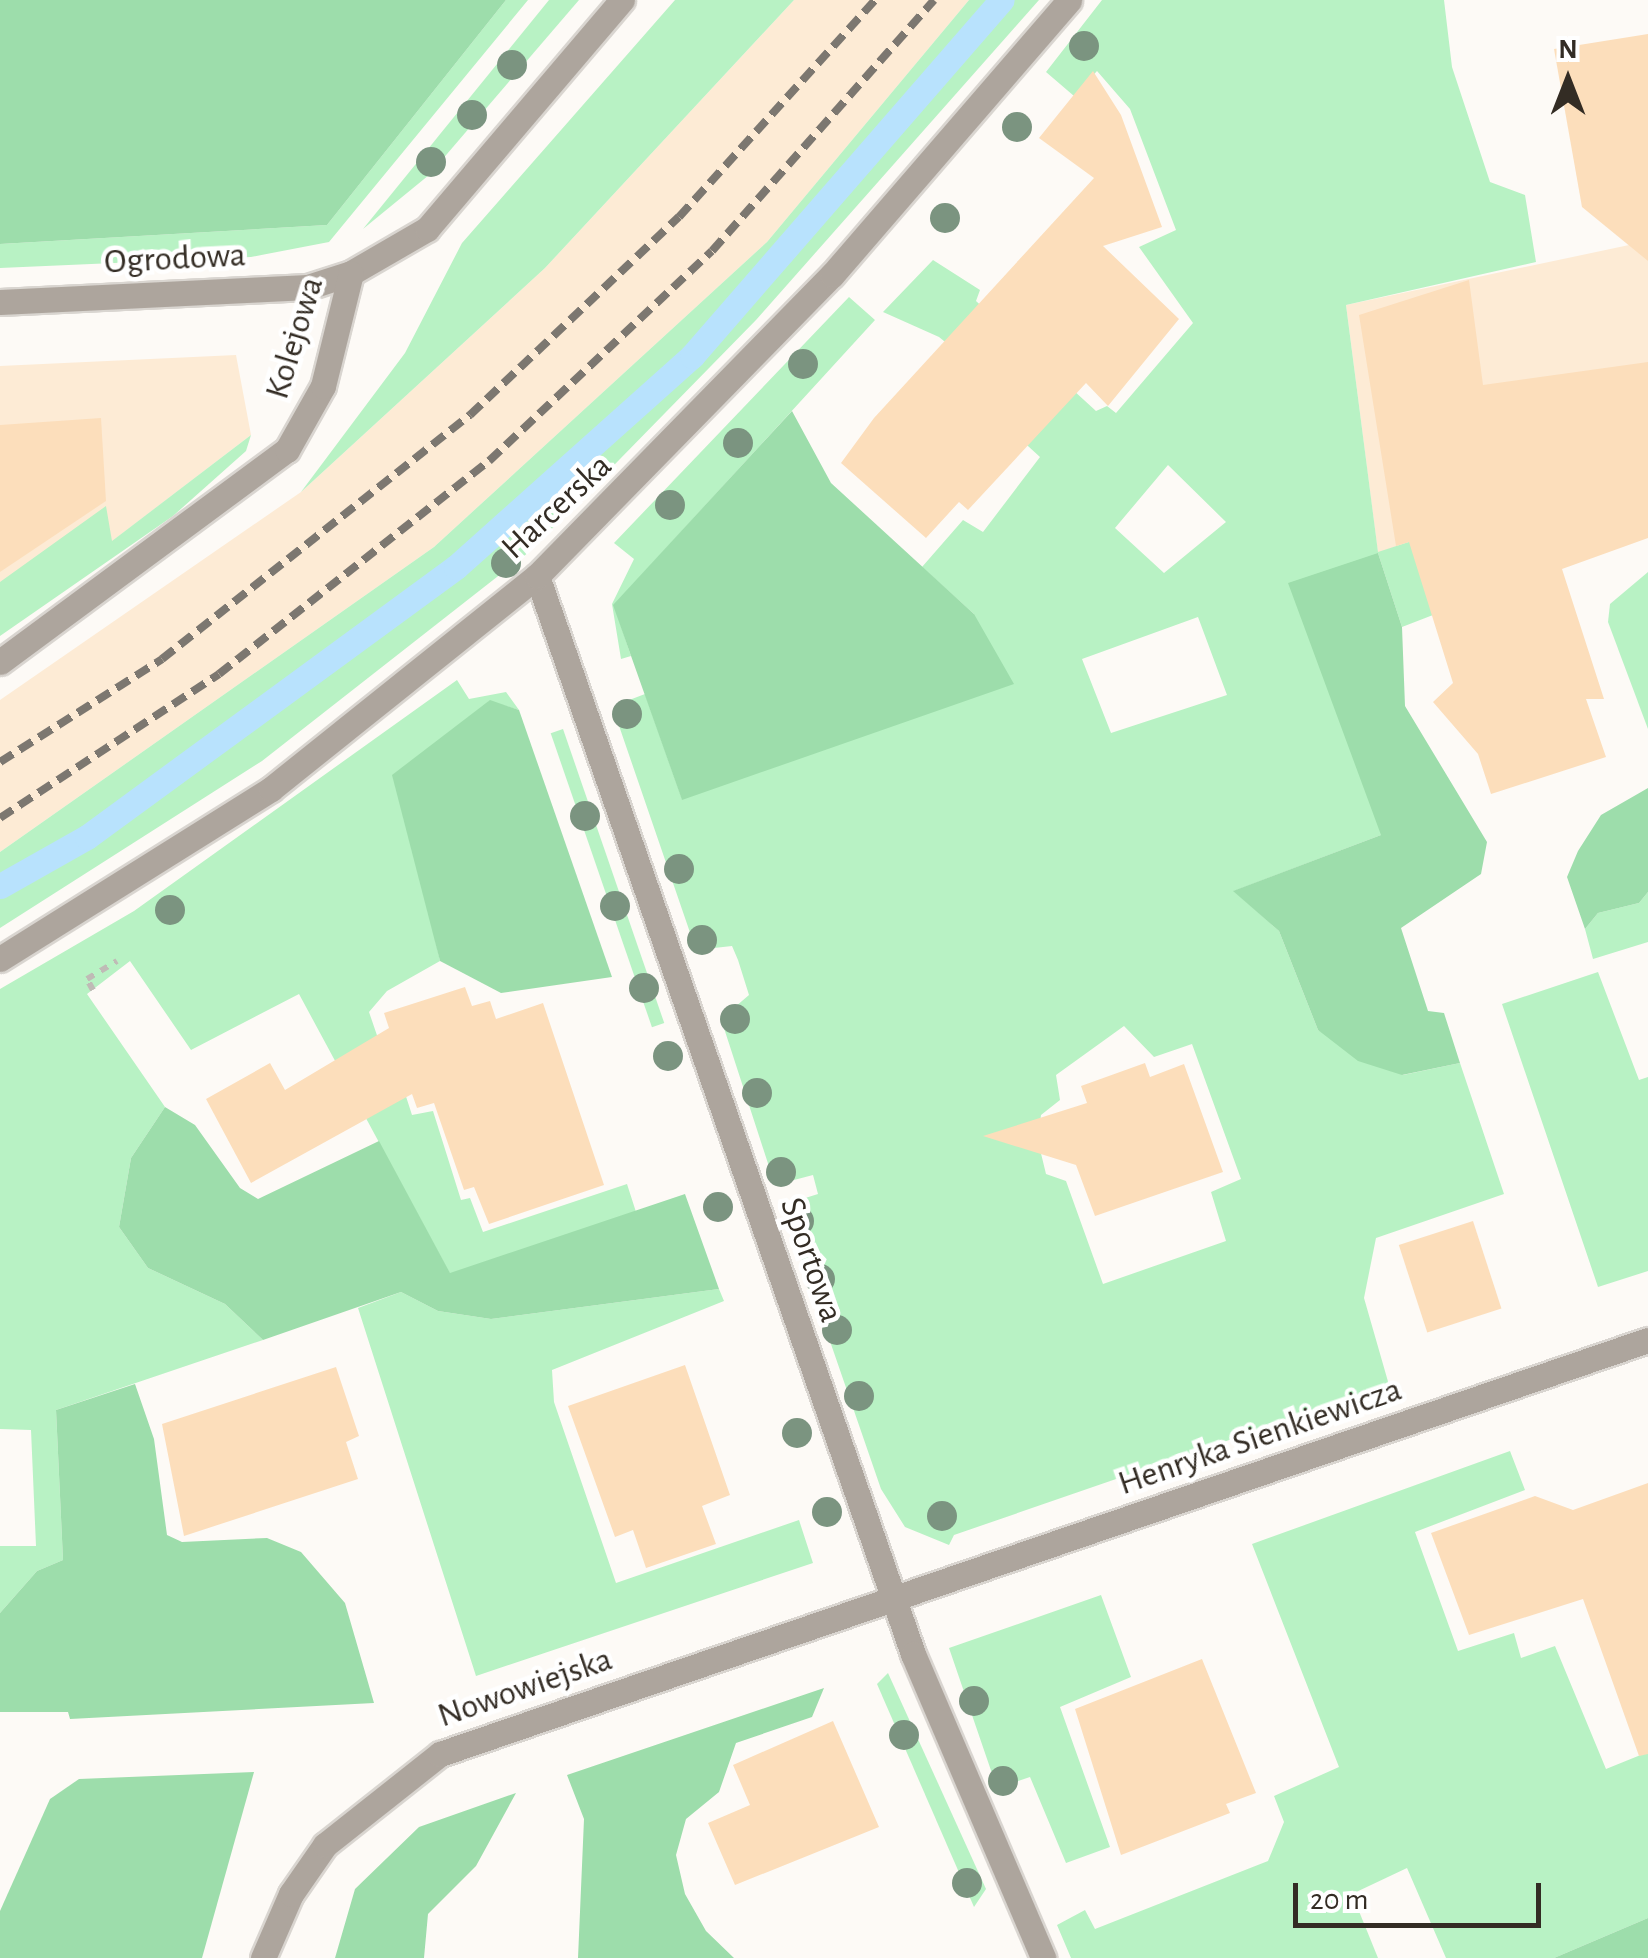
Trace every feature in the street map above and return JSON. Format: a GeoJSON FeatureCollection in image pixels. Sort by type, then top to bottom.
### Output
{"type":"FeatureCollection","features":[{"type":"Feature","properties":{"kind":"street","name":"Kolejowa"},"geometry":{"type":"LineString","coordinates":[[0,662],[287,450],[322,386],[350,273],[427,229],[452,204],[622,0]]}},
{"type":"Feature","properties":{"kind":"street","name":"Harcerska"},"geometry":{"type":"LineString","coordinates":[[0,959],[271,788],[537,576],[865,239],[1069,0]]}},
{"type":"Feature","properties":{"kind":"street","name":"Ogrodowa"},"geometry":{"type":"LineString","coordinates":[[0,302],[308,287],[350,273]]}},
{"type":"Feature","properties":{"kind":"street","name":"Sportowa"},"geometry":{"type":"LineString","coordinates":[[537,576],[896,1602],[1043,1958]]}},
{"type":"Feature","properties":{"kind":"street","name":"Henryka Sienkiewicza"},"geometry":{"type":"LineString","coordinates":[[896,1602],[1648,1340]]}},
{"type":"Feature","properties":{"kind":"street","name":"Nowowiejska"},"geometry":{"type":"LineString","coordinates":[[263,1958],[291,1894],[325,1846],[417,1767],[502,1730],[896,1602]]}},
{"type":"Feature","properties":{"kind":"path"},"geometry":{"type":"LineString","coordinates":[[93,990],[87,979],[118,961]]}},
{"type":"Feature","properties":{"kind":"shaded area"},"geometry":{"type":"Polygon","coordinates":[[[794,0],[969,0],[767,242],[434,547],[0,852],[0,700],[301,492],[545,268],[794,0]]]}},
{"type":"Feature","properties":{"kind":"shaded area"},"geometry":{"type":"Polygon","coordinates":[[[1648,241],[1648,457],[1378,553],[1346,305],[1648,241]]]}},
{"type":"Feature","properties":{"kind":"shaded area"},"geometry":{"type":"Polygon","coordinates":[[[236,355],[251,435],[68,575],[0,617],[0,366],[236,355]]]}},
{"type":"Feature","properties":{"kind":"green space"},"geometry":{"type":"Polygon","coordinates":[[[0,0],[506,0],[327,225],[0,244],[0,0]]]}},
{"type":"Feature","properties":{"kind":"green space"},"geometry":{"type":"Polygon","coordinates":[[[506,0],[528,0],[329,242],[251,257],[0,268],[0,244],[327,225],[506,0]]]}},
{"type":"Feature","properties":{"kind":"green space"},"geometry":{"type":"Polygon","coordinates":[[[549,0],[579,0],[429,175],[363,229],[549,0]]]}},
{"type":"Feature","properties":{"kind":"green space"},"geometry":{"type":"Polygon","coordinates":[[[675,0],[794,0],[545,268],[301,492],[405,353],[462,243],[675,0]]]}},
{"type":"Feature","properties":{"kind":"green space"},"geometry":{"type":"Polygon","coordinates":[[[969,0],[1039,0],[756,320],[529,552],[262,761],[0,928],[0,852],[434,547],[767,242],[969,0]]]}},
{"type":"Feature","properties":{"kind":"green space"},"geometry":{"type":"Polygon","coordinates":[[[1102,0],[1444,0],[1452,67],[1490,182],[1525,195],[1536,262],[1346,305],[1378,552],[1562,492],[1583,557],[1402,627],[1378,553],[1381,835],[1234,891],[1279,931],[1318,1030],[1403,1075],[1460,1063],[1504,1194],[1376,1238],[1364,1298],[1389,1385],[954,1535],[949,1545],[905,1527],[881,1489],[783,1205],[818,1194],[813,1175],[775,1185],[721,1019],[749,995],[738,960],[732,946],[696,950],[616,717],[624,702],[645,694],[682,799],[974,614],[922,567],[963,520],[983,532],[1040,457],[1017,436],[1027,408],[939,337],[883,312],[933,260],[980,290],[976,301],[1096,411],[1107,406],[1116,413],[1193,323],[1139,247],[1176,230],[1130,109],[1097,71],[1074,96],[1046,72],[1102,0]],[[1168,465],[1115,528],[1164,573],[1226,522],[1168,465]],[[1198,617],[1082,659],[1111,733],[1227,695],[1198,617]],[[1124,1026],[1056,1075],[1060,1100],[1041,1115],[1038,1141],[1046,1174],[1066,1181],[1103,1284],[1226,1241],[1211,1192],[1241,1179],[1192,1044],[1154,1057],[1124,1026]]]}},
{"type":"Feature","properties":{"kind":"green space"},"geometry":{"type":"Polygon","coordinates":[[[849,297],[875,320],[614,605],[631,656],[621,659],[612,604],[634,559],[614,543],[849,297]]]}},
{"type":"Feature","properties":{"kind":"green space"},"geometry":{"type":"Polygon","coordinates":[[[792,411],[831,483],[974,614],[1014,684],[682,800],[613,605],[792,411]]]}},
{"type":"Feature","properties":{"kind":"green space"},"geometry":{"type":"Polygon","coordinates":[[[251,435],[246,451],[173,516],[0,636],[0,582],[106,506],[112,541],[251,435]]]}},
{"type":"Feature","properties":{"kind":"green space"},"geometry":{"type":"Polygon","coordinates":[[[1378,553],[1402,627],[1405,706],[1487,842],[1481,874],[1401,928],[1428,1011],[1444,1013],[1460,1063],[1402,1075],[1358,1061],[1318,1030],[1279,931],[1233,891],[1381,835],[1288,583],[1378,553]]]}},
{"type":"Feature","properties":{"kind":"green space"},"geometry":{"type":"Polygon","coordinates":[[[1648,572],[1648,729],[1608,622],[1610,604],[1648,572]]]}},
{"type":"Feature","properties":{"kind":"green space"},"geometry":{"type":"Polygon","coordinates":[[[457,680],[469,699],[506,692],[519,710],[489,701],[409,822],[440,961],[387,991],[369,1012],[393,1082],[401,1081],[412,1115],[433,1111],[461,1200],[470,1198],[483,1232],[627,1184],[636,1212],[450,1274],[299,994],[191,1050],[130,961],[87,994],[165,1107],[131,1158],[119,1227],[148,1268],[225,1304],[263,1340],[56,1410],[63,1560],[37,1571],[0,1613],[0,1546],[36,1546],[31,1430],[0,1429],[0,989],[134,911],[457,680]]]}},
{"type":"Feature","properties":{"kind":"green space"},"geometry":{"type":"Polygon","coordinates":[[[490,700],[519,710],[612,977],[501,993],[440,961],[392,775],[490,700]]]}},
{"type":"Feature","properties":{"kind":"green space"},"geometry":{"type":"Polygon","coordinates":[[[563,729],[664,1023],[652,1027],[551,733],[563,729]]]}},
{"type":"Feature","properties":{"kind":"green space"},"geometry":{"type":"Polygon","coordinates":[[[1648,788],[1648,892],[1639,903],[1598,913],[1585,929],[1567,877],[1578,851],[1601,815],[1648,788]]]}},
{"type":"Feature","properties":{"kind":"green space"},"geometry":{"type":"Polygon","coordinates":[[[1648,892],[1648,942],[1593,959],[1585,929],[1598,913],[1639,903],[1648,892]]]}},
{"type":"Feature","properties":{"kind":"green space"},"geometry":{"type":"Polygon","coordinates":[[[1598,972],[1639,1080],[1648,1077],[1648,1271],[1598,1287],[1502,1004],[1598,972]]]}},
{"type":"Feature","properties":{"kind":"green space"},"geometry":{"type":"Polygon","coordinates":[[[165,1107],[195,1125],[240,1188],[258,1199],[379,1141],[450,1273],[685,1194],[719,1289],[491,1319],[438,1311],[401,1292],[263,1340],[225,1304],[148,1268],[119,1227],[131,1158],[165,1107]]]}},
{"type":"Feature","properties":{"kind":"green space"},"geometry":{"type":"Polygon","coordinates":[[[719,1289],[724,1301],[552,1370],[554,1402],[616,1583],[799,1520],[813,1563],[476,1676],[358,1308],[401,1292],[438,1311],[491,1319],[719,1289]]]}},
{"type":"Feature","properties":{"kind":"green space"},"geometry":{"type":"Polygon","coordinates":[[[135,1384],[154,1439],[167,1535],[182,1542],[267,1538],[301,1552],[345,1603],[374,1703],[70,1719],[68,1712],[0,1712],[0,1613],[37,1571],[63,1560],[56,1410],[135,1384]]]}},
{"type":"Feature","properties":{"kind":"green space"},"geometry":{"type":"Polygon","coordinates":[[[1510,1451],[1525,1490],[1415,1532],[1458,1651],[1514,1633],[1521,1658],[1555,1646],[1606,1769],[1648,1752],[1648,1918],[1554,1958],[1446,1958],[1407,1868],[1352,1894],[1378,1958],[1071,1958],[1057,1925],[1085,1910],[1095,1929],[1268,1861],[1284,1822],[1274,1796],[1339,1767],[1252,1544],[1510,1451]]]}},
{"type":"Feature","properties":{"kind":"green space"},"geometry":{"type":"Polygon","coordinates":[[[1101,1595],[1131,1677],[1060,1707],[1110,1847],[1066,1863],[1030,1777],[997,1788],[949,1648],[1101,1595]]]}},
{"type":"Feature","properties":{"kind":"green space"},"geometry":{"type":"Polygon","coordinates":[[[888,1673],[986,1889],[974,1907],[877,1684],[888,1673]]]}},
{"type":"Feature","properties":{"kind":"green space"},"geometry":{"type":"Polygon","coordinates":[[[824,1688],[812,1717],[736,1743],[719,1792],[686,1819],[676,1855],[685,1894],[706,1931],[734,1958],[578,1958],[584,1819],[567,1775],[824,1688]]]}},
{"type":"Feature","properties":{"kind":"green space"},"geometry":{"type":"Polygon","coordinates":[[[254,1772],[202,1958],[0,1958],[0,1911],[50,1799],[79,1779],[254,1772]]]}},
{"type":"Feature","properties":{"kind":"green space"},"geometry":{"type":"Polygon","coordinates":[[[516,1793],[476,1866],[428,1914],[424,1958],[335,1958],[355,1889],[419,1827],[516,1793]]]}},
{"type":"Feature","properties":{"kind":"green space"},"geometry":{"type":"Polygon","coordinates":[[[1648,1918],[1648,1958],[1554,1958],[1648,1918]]]}},
{"type":"Feature","properties":{"kind":"building"},"geometry":{"type":"Polygon","coordinates":[[[1648,34],[1648,261],[1582,207],[1554,49],[1648,34]]]}},
{"type":"Feature","properties":{"kind":"building"},"geometry":{"type":"Polygon","coordinates":[[[1093,71],[1121,115],[1162,227],[1103,246],[1179,319],[1108,406],[1086,383],[968,510],[959,502],[926,538],[841,463],[874,418],[1094,178],[1039,138],[1093,71]]]}},
{"type":"Feature","properties":{"kind":"building"},"geometry":{"type":"Polygon","coordinates":[[[1469,280],[1483,385],[1648,362],[1648,538],[1562,569],[1604,699],[1586,699],[1606,757],[1491,794],[1478,754],[1433,702],[1453,683],[1409,542],[1396,546],[1359,315],[1469,280]]]}},
{"type":"Feature","properties":{"kind":"building"},"geometry":{"type":"Polygon","coordinates":[[[101,418],[106,501],[0,572],[0,425],[101,418]]]}},
{"type":"Feature","properties":{"kind":"building"},"geometry":{"type":"Polygon","coordinates":[[[465,987],[472,1006],[490,1001],[496,1019],[543,1003],[604,1185],[489,1224],[474,1187],[464,1190],[434,1103],[417,1108],[412,1094],[251,1183],[206,1099],[270,1063],[285,1090],[389,1028],[384,1013],[465,987]]]}},
{"type":"Feature","properties":{"kind":"building"},"geometry":{"type":"Polygon","coordinates":[[[1145,1063],[1150,1077],[1184,1064],[1223,1172],[1095,1216],[1076,1165],[983,1136],[1087,1103],[1081,1086],[1145,1063]]]}},
{"type":"Feature","properties":{"kind":"building"},"geometry":{"type":"Polygon","coordinates":[[[1473,1221],[1501,1308],[1427,1333],[1399,1245],[1473,1221]]]}},
{"type":"Feature","properties":{"kind":"building"},"geometry":{"type":"Polygon","coordinates":[[[685,1365],[730,1495],[702,1506],[716,1544],[646,1568],[633,1530],[615,1537],[568,1406],[685,1365]]]}},
{"type":"Feature","properties":{"kind":"building"},"geometry":{"type":"Polygon","coordinates":[[[336,1367],[359,1436],[346,1442],[358,1479],[184,1536],[162,1424],[336,1367]]]}},
{"type":"Feature","properties":{"kind":"building"},"geometry":{"type":"Polygon","coordinates":[[[1648,1483],[1648,1754],[1639,1756],[1583,1599],[1469,1635],[1431,1533],[1535,1496],[1573,1510],[1648,1483]]]}},
{"type":"Feature","properties":{"kind":"building"},"geometry":{"type":"Polygon","coordinates":[[[1202,1659],[1256,1793],[1226,1804],[1230,1813],[1121,1855],[1075,1709],[1202,1659]]]}},
{"type":"Feature","properties":{"kind":"building"},"geometry":{"type":"Polygon","coordinates":[[[833,1721],[879,1827],[735,1885],[708,1823],[750,1805],[733,1765],[833,1721]]]}},
{"type":"Feature","properties":{"kind":"waterway"},"geometry":{"type":"LineString","coordinates":[[0,886],[87,837],[456,567],[692,356],[1002,0]]}},
{"type":"Feature","properties":{"kind":"railway"},"geometry":{"type":"LineString","coordinates":[[0,762],[162,659],[470,415],[679,217],[875,0]]}},
{"type":"Feature","properties":{"kind":"railway"},"geometry":{"type":"LineString","coordinates":[[0,818],[219,674],[489,461],[712,251],[934,0]]}}]}
